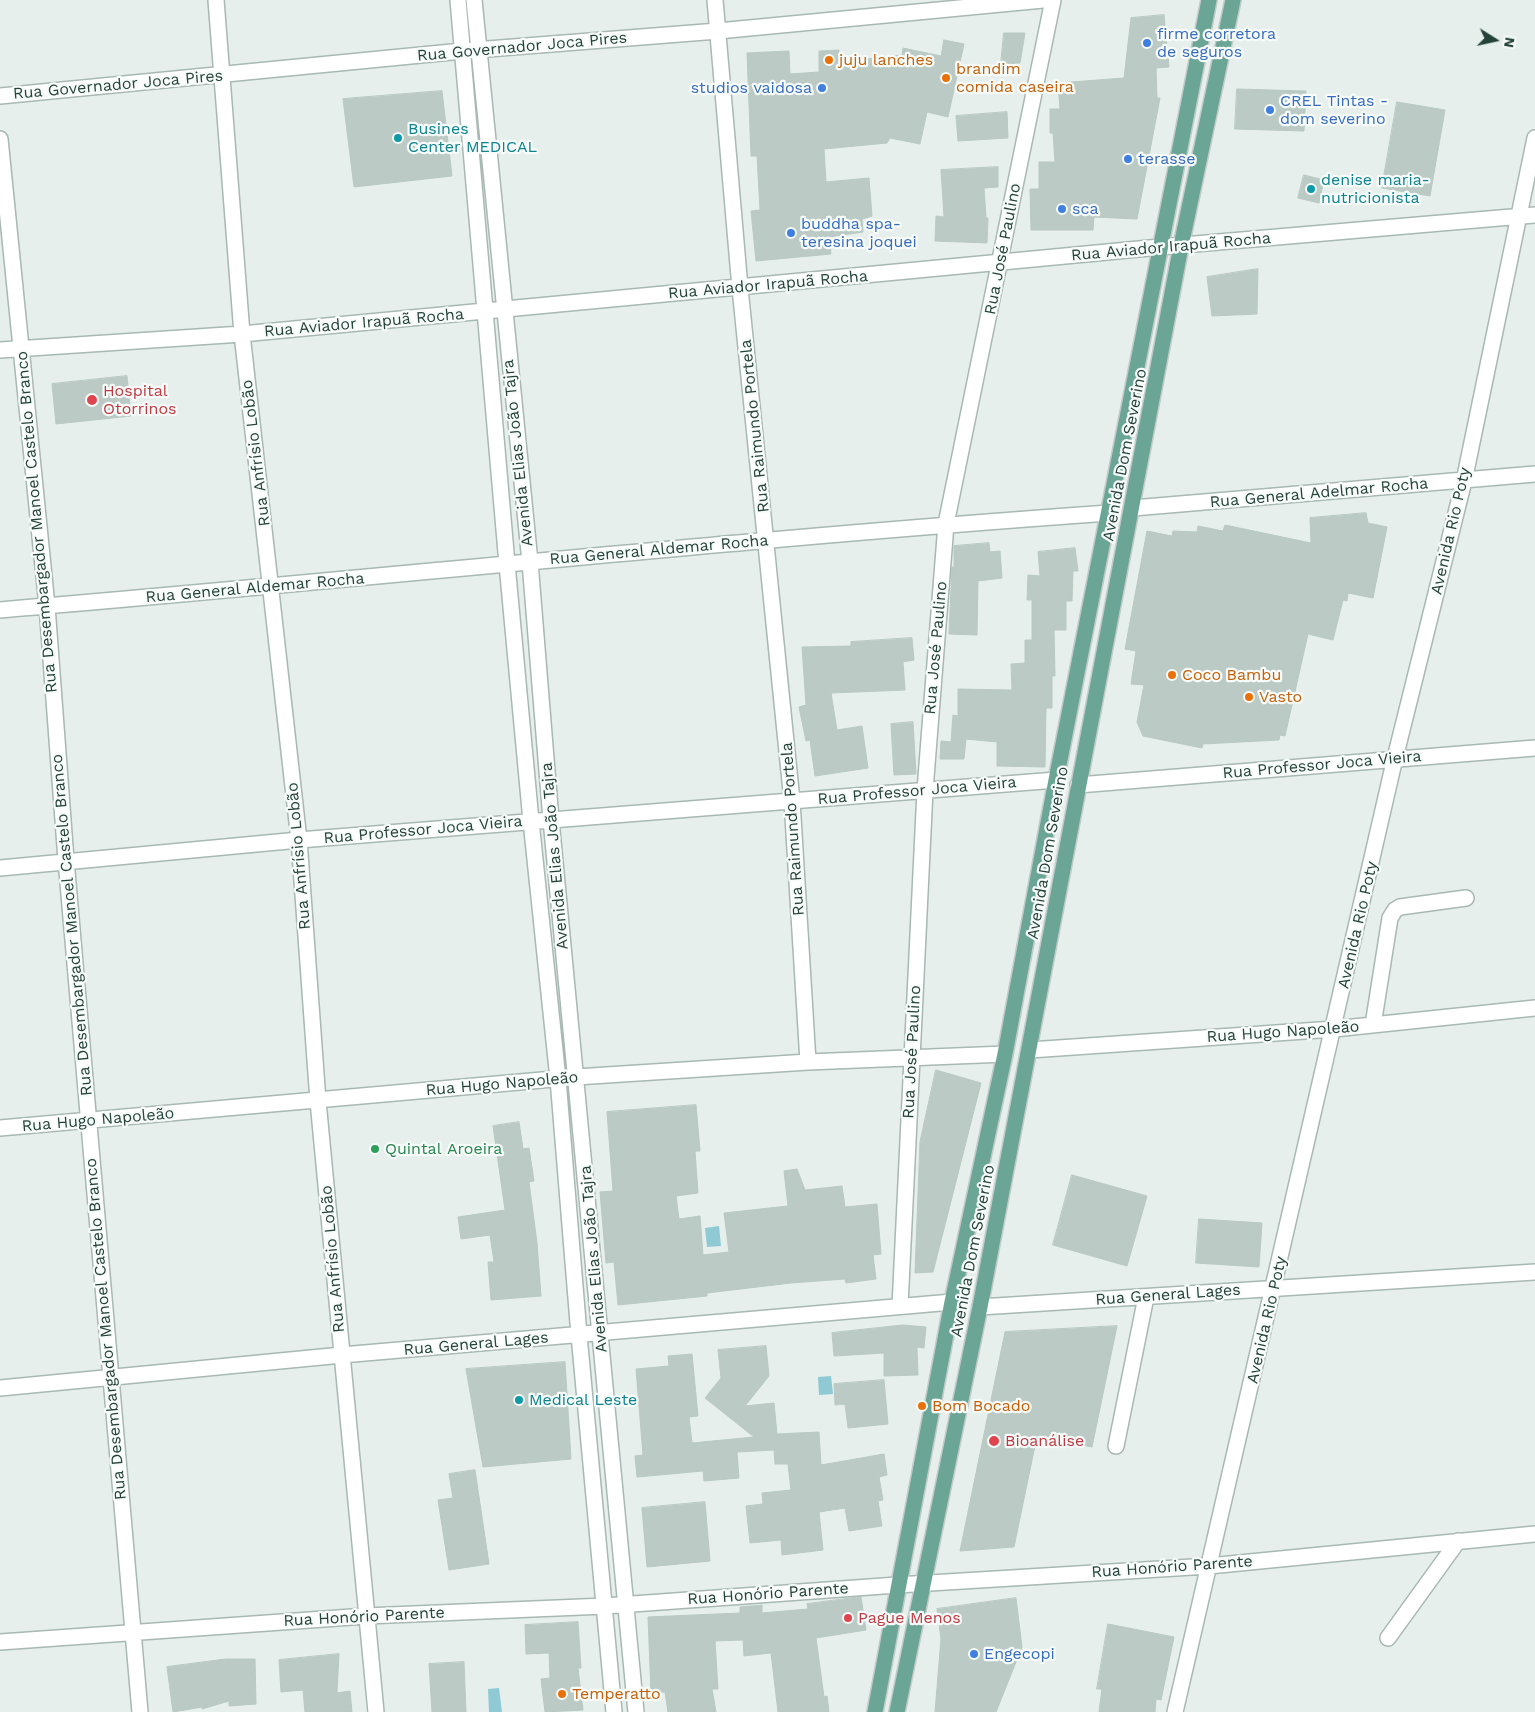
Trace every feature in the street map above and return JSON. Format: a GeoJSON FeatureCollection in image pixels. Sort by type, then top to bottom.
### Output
{"type":"FeatureCollection","features":[{"type":"Feature","properties":{"kind":"main road","name":"Avenida Dom Severino"},"geometry":{"type":"LineString","coordinates":[[875,1712],[897,1585],[952,1302],[1005,1054],[1056,780],[1209,0]]}},
{"type":"Feature","properties":{"kind":"main road","name":"Avenida Dom Severino"},"geometry":{"type":"LineString","coordinates":[[897,1712],[980,1307],[1030,1050],[1078,785],[1133,508],[1181,246],[1233,0]]}},
{"type":"Feature","properties":{"kind":"street","name":"Rua Anfrísio Lobão"},"geometry":{"type":"LineString","coordinates":[[216,0],[242,334],[299,840],[318,1101],[376,1712]]}},
{"type":"Feature","properties":{"kind":"street","name":"Avenida Elias João Tajra"},"geometry":{"type":"LineString","coordinates":[[458,0],[507,564],[558,1078],[579,1335],[614,1712]]}},
{"type":"Feature","properties":{"kind":"street","name":"Avenida Elias João Tajra"},"geometry":{"type":"LineString","coordinates":[[474,0],[503,309],[530,562],[551,820],[636,1712]]}},
{"type":"Feature","properties":{"kind":"street","name":"Rua Raimundo Portela"},"geometry":{"type":"LineString","coordinates":[[715,0],[740,288],[767,539],[792,801],[808,1062]]}},
{"type":"Feature","properties":{"kind":"street","name":"Rua Governador Joca Pires"},"geometry":{"type":"LineString","coordinates":[[0,96],[462,51],[718,31],[1044,0]]}},
{"type":"Feature","properties":{"kind":"street","name":"Rua José Paulino"},"geometry":{"type":"LineString","coordinates":[[900,1306],[925,790],[946,524],[1001,264],[1053,0]]}},
{"type":"Feature","properties":{"kind":"street","name":"Avenida Rio Poty"},"geometry":{"type":"LineString","coordinates":[[1175,1712],[1396,758],[1464,481],[1517,217],[1535,138]]}},
{"type":"Feature","properties":{"kind":"street","name":"Rua Desembargador Manoel Castelo Branco"},"geometry":{"type":"LineString","coordinates":[[0,139],[47,606],[66,860],[140,1712]]}},
{"type":"Feature","properties":{"kind":"street","name":"Rua Aviador Irapuã Rocha"},"geometry":{"type":"LineString","coordinates":[[0,350],[242,334],[1001,264],[1160,247],[1535,215]]}},
{"type":"Feature","properties":{"kind":"street","name":"Rua General Adelmar Rocha"},"geometry":{"type":"LineString","coordinates":[[1133,508],[1535,474]]}},
{"type":"Feature","properties":{"kind":"street","name":"Rua General Aldemar Rocha"},"geometry":{"type":"LineString","coordinates":[[0,610],[272,587],[767,539],[1108,512]]}},
{"type":"Feature","properties":{"kind":"street","name":"Rua Professor Joca Vieira"},"geometry":{"type":"LineString","coordinates":[[1078,785],[1535,748]]}},
{"type":"Feature","properties":{"kind":"street","name":"Rua Professor Joca Vieira"},"geometry":{"type":"LineString","coordinates":[[0,868],[66,860],[299,840],[1056,780]]}},
{"type":"Feature","properties":{"kind":"street"},"geometry":{"type":"LineString","coordinates":[[1373,1024],[1390,918],[1395,910],[1400,907],[1466,898]]}},
{"type":"Feature","properties":{"kind":"street","name":"Rua Hugo Napoleão"},"geometry":{"type":"LineString","coordinates":[[1030,1050],[1334,1028],[1535,1008]]}},
{"type":"Feature","properties":{"kind":"street","name":"Rua Hugo Napoleão"},"geometry":{"type":"LineString","coordinates":[[0,1128],[558,1078],[808,1062],[1005,1054]]}},
{"type":"Feature","properties":{"kind":"street","name":"Rua General Lages"},"geometry":{"type":"LineString","coordinates":[[980,1307],[1535,1272]]}},
{"type":"Feature","properties":{"kind":"street"},"geometry":{"type":"LineString","coordinates":[[1116,1446],[1146,1297]]}},
{"type":"Feature","properties":{"kind":"street","name":"Rua General Lages"},"geometry":{"type":"LineString","coordinates":[[0,1388],[342,1355],[952,1302]]}},
{"type":"Feature","properties":{"kind":"street","name":"Rua Honório Parente"},"geometry":{"type":"LineString","coordinates":[[0,1642],[132,1631],[366,1616],[626,1605],[897,1585],[922,1585],[1209,1566],[1535,1534]]}},
{"type":"Feature","properties":{"kind":"street"},"geometry":{"type":"LineString","coordinates":[[1388,1638],[1458,1541]]}},
{"type":"Feature","properties":{"kind":"water"},"geometry":{"type":"Polygon","coordinates":[[[719,1226],[721,1246],[707,1247],[705,1228],[719,1226]]]}},
{"type":"Feature","properties":{"kind":"water"},"geometry":{"type":"Polygon","coordinates":[[[831,1376],[833,1394],[819,1395],[818,1377],[831,1376]]]}},
{"type":"Feature","properties":{"kind":"water"},"geometry":{"type":"Polygon","coordinates":[[[499,1688],[502,1712],[489,1712],[488,1689],[499,1688]]]}},
{"type":"Feature","properties":{"kind":"building"},"geometry":{"type":"Polygon","coordinates":[[[1164,15],[1169,67],[1156,68],[1157,98],[1160,98],[1137,219],[1094,217],[1093,230],[1031,230],[1030,189],[1039,189],[1039,162],[1055,162],[1053,133],[1050,133],[1050,109],[1060,109],[1058,83],[1124,78],[1131,18],[1164,15]]]}},
{"type":"Feature","properties":{"kind":"building"},"geometry":{"type":"Polygon","coordinates":[[[1004,33],[1025,33],[1020,63],[1001,64],[1004,33]]]}},
{"type":"Feature","properties":{"kind":"building"},"geometry":{"type":"Polygon","coordinates":[[[944,40],[964,44],[948,117],[927,112],[920,144],[890,138],[887,143],[824,149],[826,182],[869,178],[872,216],[862,219],[863,232],[829,237],[831,254],[756,261],[751,211],[760,210],[757,156],[751,156],[747,53],[789,51],[790,74],[819,72],[819,51],[839,50],[839,62],[902,55],[903,48],[941,56],[944,40]]]}},
{"type":"Feature","properties":{"kind":"building","name":"CREL Tintas - dom severino"},"geometry":{"type":"Polygon","coordinates":[[[1237,89],[1306,91],[1304,131],[1235,129],[1237,89]]]}},
{"type":"Feature","properties":{"kind":"building","name":"Busines Center MEDICAL"},"geometry":{"type":"Polygon","coordinates":[[[442,91],[452,176],[354,187],[343,99],[442,91]]]}},
{"type":"Feature","properties":{"kind":"building"},"geometry":{"type":"Polygon","coordinates":[[[1397,102],[1445,110],[1430,196],[1382,188],[1397,102]]]}},
{"type":"Feature","properties":{"kind":"building"},"geometry":{"type":"Polygon","coordinates":[[[1007,112],[1008,138],[958,141],[956,116],[1007,112]]]}},
{"type":"Feature","properties":{"kind":"building"},"geometry":{"type":"Polygon","coordinates":[[[998,167],[998,187],[984,188],[986,218],[988,218],[987,243],[935,241],[936,216],[944,217],[941,170],[998,167]]]}},
{"type":"Feature","properties":{"kind":"building","name":"denise maria- nutricionista"},"geometry":{"type":"Polygon","coordinates":[[[1304,175],[1324,180],[1319,203],[1298,198],[1304,175]]]}},
{"type":"Feature","properties":{"kind":"building"},"geometry":{"type":"Polygon","coordinates":[[[1258,269],[1257,314],[1212,316],[1207,277],[1258,269]]]}},
{"type":"Feature","properties":{"kind":"building","name":"Hospital Otorrinos"},"geometry":{"type":"Polygon","coordinates":[[[127,376],[131,416],[56,424],[52,384],[127,376]]]}},
{"type":"Feature","properties":{"kind":"building"},"geometry":{"type":"Polygon","coordinates":[[[1366,513],[1368,523],[1387,527],[1373,598],[1348,593],[1347,601],[1343,600],[1333,640],[1308,634],[1285,736],[1280,735],[1279,740],[1203,744],[1202,748],[1143,736],[1137,722],[1144,685],[1131,684],[1136,651],[1125,649],[1147,531],[1172,536],[1173,531],[1197,532],[1198,526],[1223,531],[1225,525],[1311,543],[1310,518],[1366,513]]]}},
{"type":"Feature","properties":{"kind":"building"},"geometry":{"type":"Polygon","coordinates":[[[989,543],[990,552],[1000,551],[1002,578],[978,581],[977,635],[949,634],[954,546],[989,543]]]}},
{"type":"Feature","properties":{"kind":"building"},"geometry":{"type":"Polygon","coordinates":[[[1075,548],[1078,571],[1073,571],[1072,601],[1066,601],[1066,630],[1054,630],[1055,676],[1052,676],[1052,708],[1046,708],[1045,767],[997,766],[997,742],[966,739],[964,759],[940,759],[941,741],[951,742],[953,715],[958,716],[958,689],[1012,690],[1011,664],[1025,663],[1025,640],[1032,640],[1032,600],[1027,600],[1028,575],[1040,576],[1038,552],[1075,548]]]}},
{"type":"Feature","properties":{"kind":"building"},"geometry":{"type":"Polygon","coordinates":[[[912,638],[914,660],[903,662],[905,690],[831,693],[837,730],[862,726],[868,768],[815,776],[810,740],[806,741],[799,707],[806,705],[802,647],[851,646],[851,642],[912,638]]]}},
{"type":"Feature","properties":{"kind":"building"},"geometry":{"type":"Polygon","coordinates":[[[913,722],[916,774],[894,775],[891,724],[913,722]]]}},
{"type":"Feature","properties":{"kind":"building"},"geometry":{"type":"Polygon","coordinates":[[[936,1070],[981,1083],[933,1272],[915,1273],[920,1142],[936,1070]]]}},
{"type":"Feature","properties":{"kind":"building"},"geometry":{"type":"Polygon","coordinates":[[[696,1105],[700,1151],[695,1151],[698,1193],[676,1196],[679,1219],[700,1216],[703,1255],[729,1252],[724,1213],[788,1206],[784,1171],[797,1169],[805,1190],[842,1186],[845,1207],[877,1204],[881,1254],[873,1255],[876,1279],[846,1283],[845,1279],[791,1283],[707,1293],[707,1296],[618,1305],[614,1262],[606,1263],[600,1192],[613,1191],[607,1112],[696,1105]]]}},
{"type":"Feature","properties":{"kind":"building"},"geometry":{"type":"Polygon","coordinates":[[[519,1122],[523,1149],[529,1148],[534,1181],[529,1182],[537,1243],[541,1296],[491,1300],[488,1262],[494,1262],[490,1235],[461,1239],[458,1217],[505,1210],[493,1126],[519,1122]]]}},
{"type":"Feature","properties":{"kind":"building"},"geometry":{"type":"Polygon","coordinates":[[[1072,1175],[1147,1196],[1127,1266],[1053,1245],[1072,1175]]]}},
{"type":"Feature","properties":{"kind":"building"},"geometry":{"type":"Polygon","coordinates":[[[1199,1219],[1262,1223],[1259,1267],[1196,1263],[1199,1219]]]}},
{"type":"Feature","properties":{"kind":"building"},"geometry":{"type":"Polygon","coordinates":[[[903,1325],[926,1327],[924,1348],[917,1347],[918,1375],[884,1376],[884,1353],[834,1356],[832,1333],[903,1325]]]}},
{"type":"Feature","properties":{"kind":"building"},"geometry":{"type":"Polygon","coordinates":[[[1117,1326],[1092,1447],[1037,1436],[1014,1547],[960,1551],[1005,1332],[1117,1326]]]}},
{"type":"Feature","properties":{"kind":"building"},"geometry":{"type":"Polygon","coordinates":[[[766,1346],[769,1376],[745,1406],[774,1403],[777,1434],[819,1432],[821,1465],[884,1454],[887,1475],[879,1477],[883,1500],[878,1501],[882,1526],[849,1531],[845,1508],[819,1512],[823,1550],[782,1555],[781,1540],[750,1543],[746,1506],[763,1504],[762,1493],[791,1490],[788,1464],[775,1464],[774,1450],[737,1452],[739,1478],[704,1481],[703,1471],[637,1477],[635,1456],[643,1455],[636,1369],[669,1366],[668,1356],[692,1354],[698,1416],[689,1417],[692,1443],[754,1437],[705,1398],[721,1378],[718,1350],[766,1346]]]}},
{"type":"Feature","properties":{"kind":"building","name":"Medical Leste"},"geometry":{"type":"Polygon","coordinates":[[[565,1362],[571,1459],[483,1467],[466,1369],[565,1362]]]}},
{"type":"Feature","properties":{"kind":"building"},"geometry":{"type":"Polygon","coordinates":[[[884,1380],[888,1424],[848,1428],[845,1404],[835,1405],[834,1384],[884,1380]]]}},
{"type":"Feature","properties":{"kind":"building"},"geometry":{"type":"Polygon","coordinates":[[[475,1470],[489,1564],[449,1570],[438,1500],[453,1498],[449,1474],[475,1470]]]}},
{"type":"Feature","properties":{"kind":"building"},"geometry":{"type":"Polygon","coordinates":[[[705,1502],[710,1561],[647,1567],[642,1508],[705,1502]]]}},
{"type":"Feature","properties":{"kind":"building"},"geometry":{"type":"Polygon","coordinates":[[[861,1597],[866,1630],[816,1638],[824,1697],[827,1696],[829,1712],[778,1712],[771,1653],[744,1656],[743,1640],[715,1641],[718,1689],[712,1689],[716,1712],[668,1712],[665,1692],[651,1693],[648,1617],[740,1613],[740,1607],[762,1605],[762,1613],[808,1609],[807,1604],[861,1597]]]}},
{"type":"Feature","properties":{"kind":"building"},"geometry":{"type":"Polygon","coordinates":[[[1016,1598],[1022,1647],[996,1712],[935,1712],[941,1639],[937,1609],[1016,1598]]]}},
{"type":"Feature","properties":{"kind":"building"},"geometry":{"type":"Polygon","coordinates":[[[578,1622],[581,1668],[578,1668],[583,1710],[545,1712],[541,1679],[550,1678],[549,1653],[526,1654],[525,1625],[578,1622]]]}},
{"type":"Feature","properties":{"kind":"building"},"geometry":{"type":"Polygon","coordinates":[[[1108,1624],[1174,1637],[1161,1700],[1156,1699],[1155,1712],[1099,1712],[1102,1689],[1097,1689],[1108,1624]]]}},
{"type":"Feature","properties":{"kind":"building"},"geometry":{"type":"Polygon","coordinates":[[[339,1654],[337,1693],[350,1691],[352,1712],[305,1712],[303,1690],[281,1692],[279,1660],[339,1654]]]}},
{"type":"Feature","properties":{"kind":"building"},"geometry":{"type":"Polygon","coordinates":[[[226,1659],[255,1659],[256,1704],[229,1706],[229,1701],[202,1709],[202,1707],[173,1712],[167,1667],[226,1659]]]}},
{"type":"Feature","properties":{"kind":"building"},"geometry":{"type":"Polygon","coordinates":[[[464,1662],[466,1712],[432,1712],[429,1664],[464,1662]]]}},
{"type":"Feature","properties":{"kind":"place","name":"firme corretora de seguros"},"geometry":{"type":"Point","coordinates":[1147,43]}},
{"type":"Feature","properties":{"kind":"place","name":"juju lanches"},"geometry":{"type":"Point","coordinates":[829,60]}},
{"type":"Feature","properties":{"kind":"place","name":"brandim comida caseira"},"geometry":{"type":"Point","coordinates":[946,78]}},
{"type":"Feature","properties":{"kind":"place","name":"studios vaidosa"},"geometry":{"type":"Point","coordinates":[822,88]}},
{"type":"Feature","properties":{"kind":"place","name":"CREL Tintas - dom severino"},"geometry":{"type":"Point","coordinates":[1270,110]}},
{"type":"Feature","properties":{"kind":"place","name":"Busines Center MEDICAL"},"geometry":{"type":"Point","coordinates":[398,138]}},
{"type":"Feature","properties":{"kind":"place","name":"terasse"},"geometry":{"type":"Point","coordinates":[1128,159]}},
{"type":"Feature","properties":{"kind":"place","name":"denise maria- nutricionista"},"geometry":{"type":"Point","coordinates":[1311,189]}},
{"type":"Feature","properties":{"kind":"place","name":"sca"},"geometry":{"type":"Point","coordinates":[1062,209]}},
{"type":"Feature","properties":{"kind":"place","name":"buddha spa- teresina joquei"},"geometry":{"type":"Point","coordinates":[791,233]}},
{"type":"Feature","properties":{"kind":"place","name":"Hospital Otorrinos"},"geometry":{"type":"Point","coordinates":[92,400]}},
{"type":"Feature","properties":{"kind":"place","name":"Coco Bambu"},"geometry":{"type":"Point","coordinates":[1172,675]}},
{"type":"Feature","properties":{"kind":"place","name":"Vasto"},"geometry":{"type":"Point","coordinates":[1249,697]}},
{"type":"Feature","properties":{"kind":"place","name":"Quintal Aroeira"},"geometry":{"type":"Point","coordinates":[375,1149]}},
{"type":"Feature","properties":{"kind":"place","name":"Medical Leste"},"geometry":{"type":"Point","coordinates":[519,1400]}},
{"type":"Feature","properties":{"kind":"place","name":"Bom Bocado"},"geometry":{"type":"Point","coordinates":[922,1406]}},
{"type":"Feature","properties":{"kind":"place","name":"Bioanálise"},"geometry":{"type":"Point","coordinates":[994,1441]}},
{"type":"Feature","properties":{"kind":"place","name":"Pague Menos"},"geometry":{"type":"Point","coordinates":[848,1618]}},
{"type":"Feature","properties":{"kind":"place","name":"Engecopi"},"geometry":{"type":"Point","coordinates":[974,1654]}},
{"type":"Feature","properties":{"kind":"place","name":"Temperatto"},"geometry":{"type":"Point","coordinates":[562,1694]}}]}
